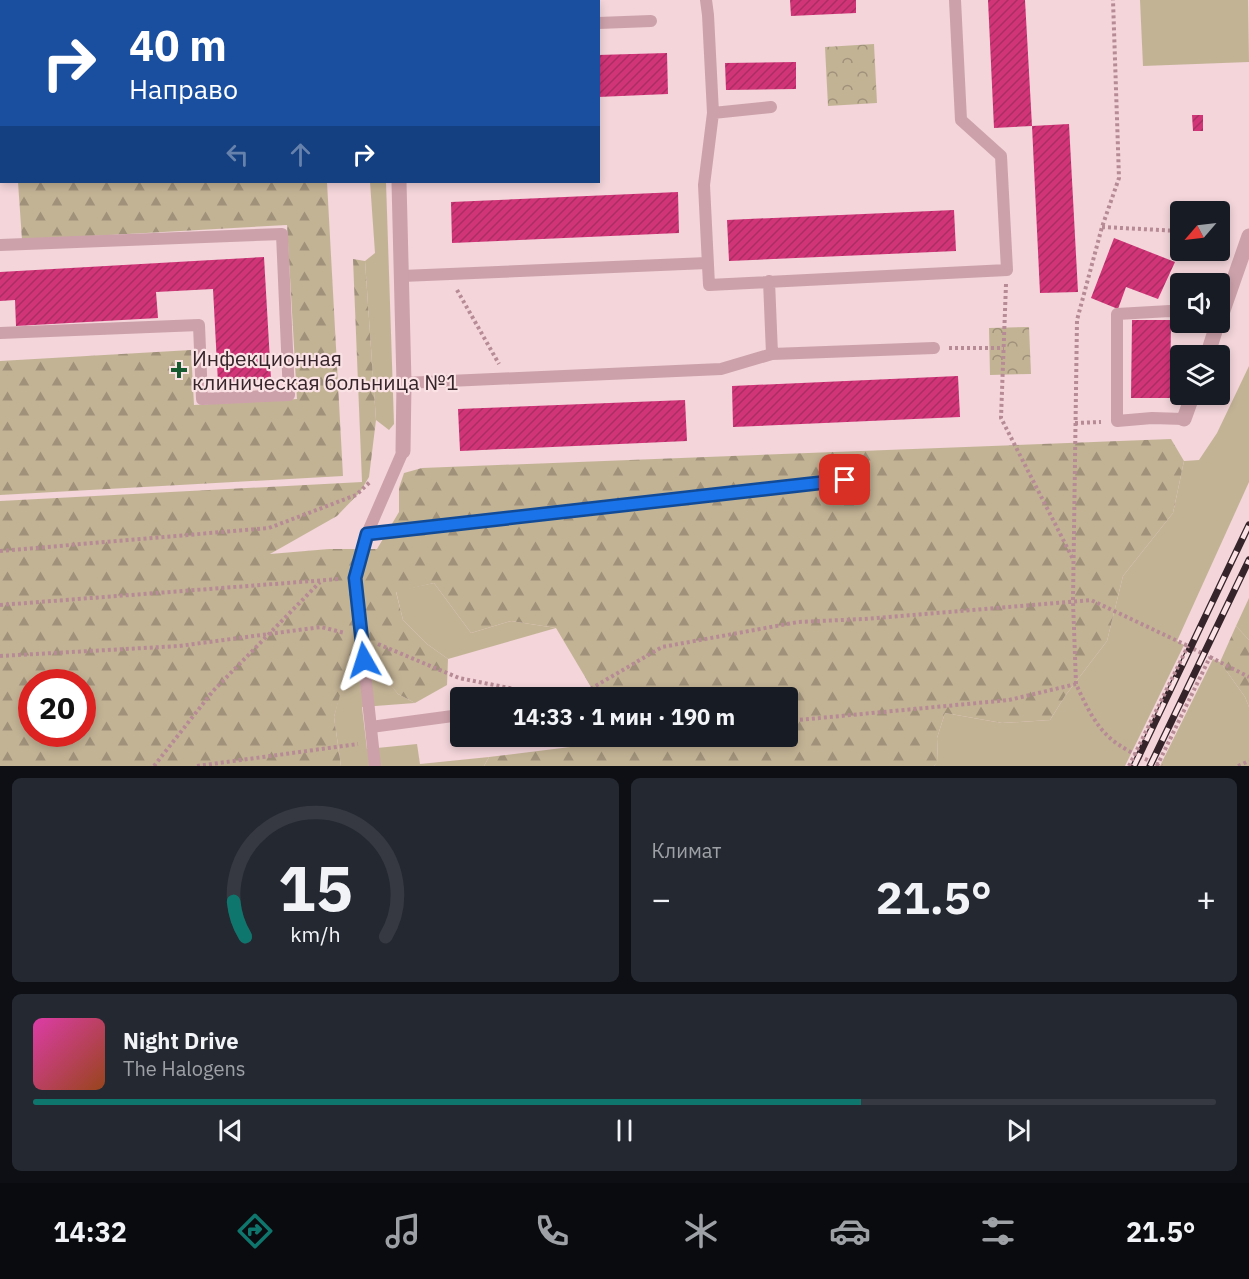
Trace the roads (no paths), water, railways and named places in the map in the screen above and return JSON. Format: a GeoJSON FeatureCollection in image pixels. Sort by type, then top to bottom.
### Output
{"type":"FeatureCollection","features":[{"type":"Feature","properties":{"kind":"street"},"geometry":{"type":"LineString","coordinates":[[399,183],[404,450]]}},
{"type":"Feature","properties":{"kind":"street"},"geometry":{"type":"LineString","coordinates":[[1230,290],[1249,236]]}},
{"type":"Feature","properties":{"kind":"street"},"geometry":{"type":"LineString","coordinates":[[1184,419],[1189,405]]}},
{"type":"Feature","properties":{"kind":"lane"},"geometry":{"type":"LineString","coordinates":[[706,0],[713,113],[704,185],[708,285],[1007,270],[1001,156],[961,120],[955,0]]}},
{"type":"Feature","properties":{"kind":"lane"},"geometry":{"type":"LineString","coordinates":[[600,23],[651,21]]}},
{"type":"Feature","properties":{"kind":"lane"},"geometry":{"type":"LineString","coordinates":[[713,113],[771,107]]}},
{"type":"Feature","properties":{"kind":"lane"},"geometry":{"type":"LineString","coordinates":[[0,245],[282,234],[290,395],[202,399],[199,325],[0,333]]}},
{"type":"Feature","properties":{"kind":"lane"},"geometry":{"type":"LineString","coordinates":[[402,276],[707,263]]}},
{"type":"Feature","properties":{"kind":"lane"},"geometry":{"type":"LineString","coordinates":[[769,281],[772,354]]}},
{"type":"Feature","properties":{"kind":"lane"},"geometry":{"type":"LineString","coordinates":[[1170,311],[1117,314],[1117,421],[1152,418],[1184,419]]}},
{"type":"Feature","properties":{"kind":"lane"},"geometry":{"type":"LineString","coordinates":[[404,383],[721,369],[772,354],[934,348]]}},
{"type":"Feature","properties":{"kind":"lane"},"geometry":{"type":"LineString","coordinates":[[375,766],[355,578],[367,534],[404,450]]}},
{"type":"Feature","properties":{"kind":"lane"},"geometry":{"type":"LineString","coordinates":[[367,534],[845,480]]}},
{"type":"Feature","properties":{"kind":"lane"},"geometry":{"type":"LineString","coordinates":[[371,727],[450,716]]}},
{"type":"Feature","properties":{"kind":"railway"},"geometry":{"type":"LineString","coordinates":[[1134,766],[1249,525]]}},
{"type":"Feature","properties":{"kind":"railway"},"geometry":{"type":"LineString","coordinates":[[1150,766],[1249,560]]}},
{"type":"Feature","properties":{"kind":"place","name":"Инфекционная клиническая больница №1"},"geometry":{"type":"Point","coordinates":[179,370]}}]}
